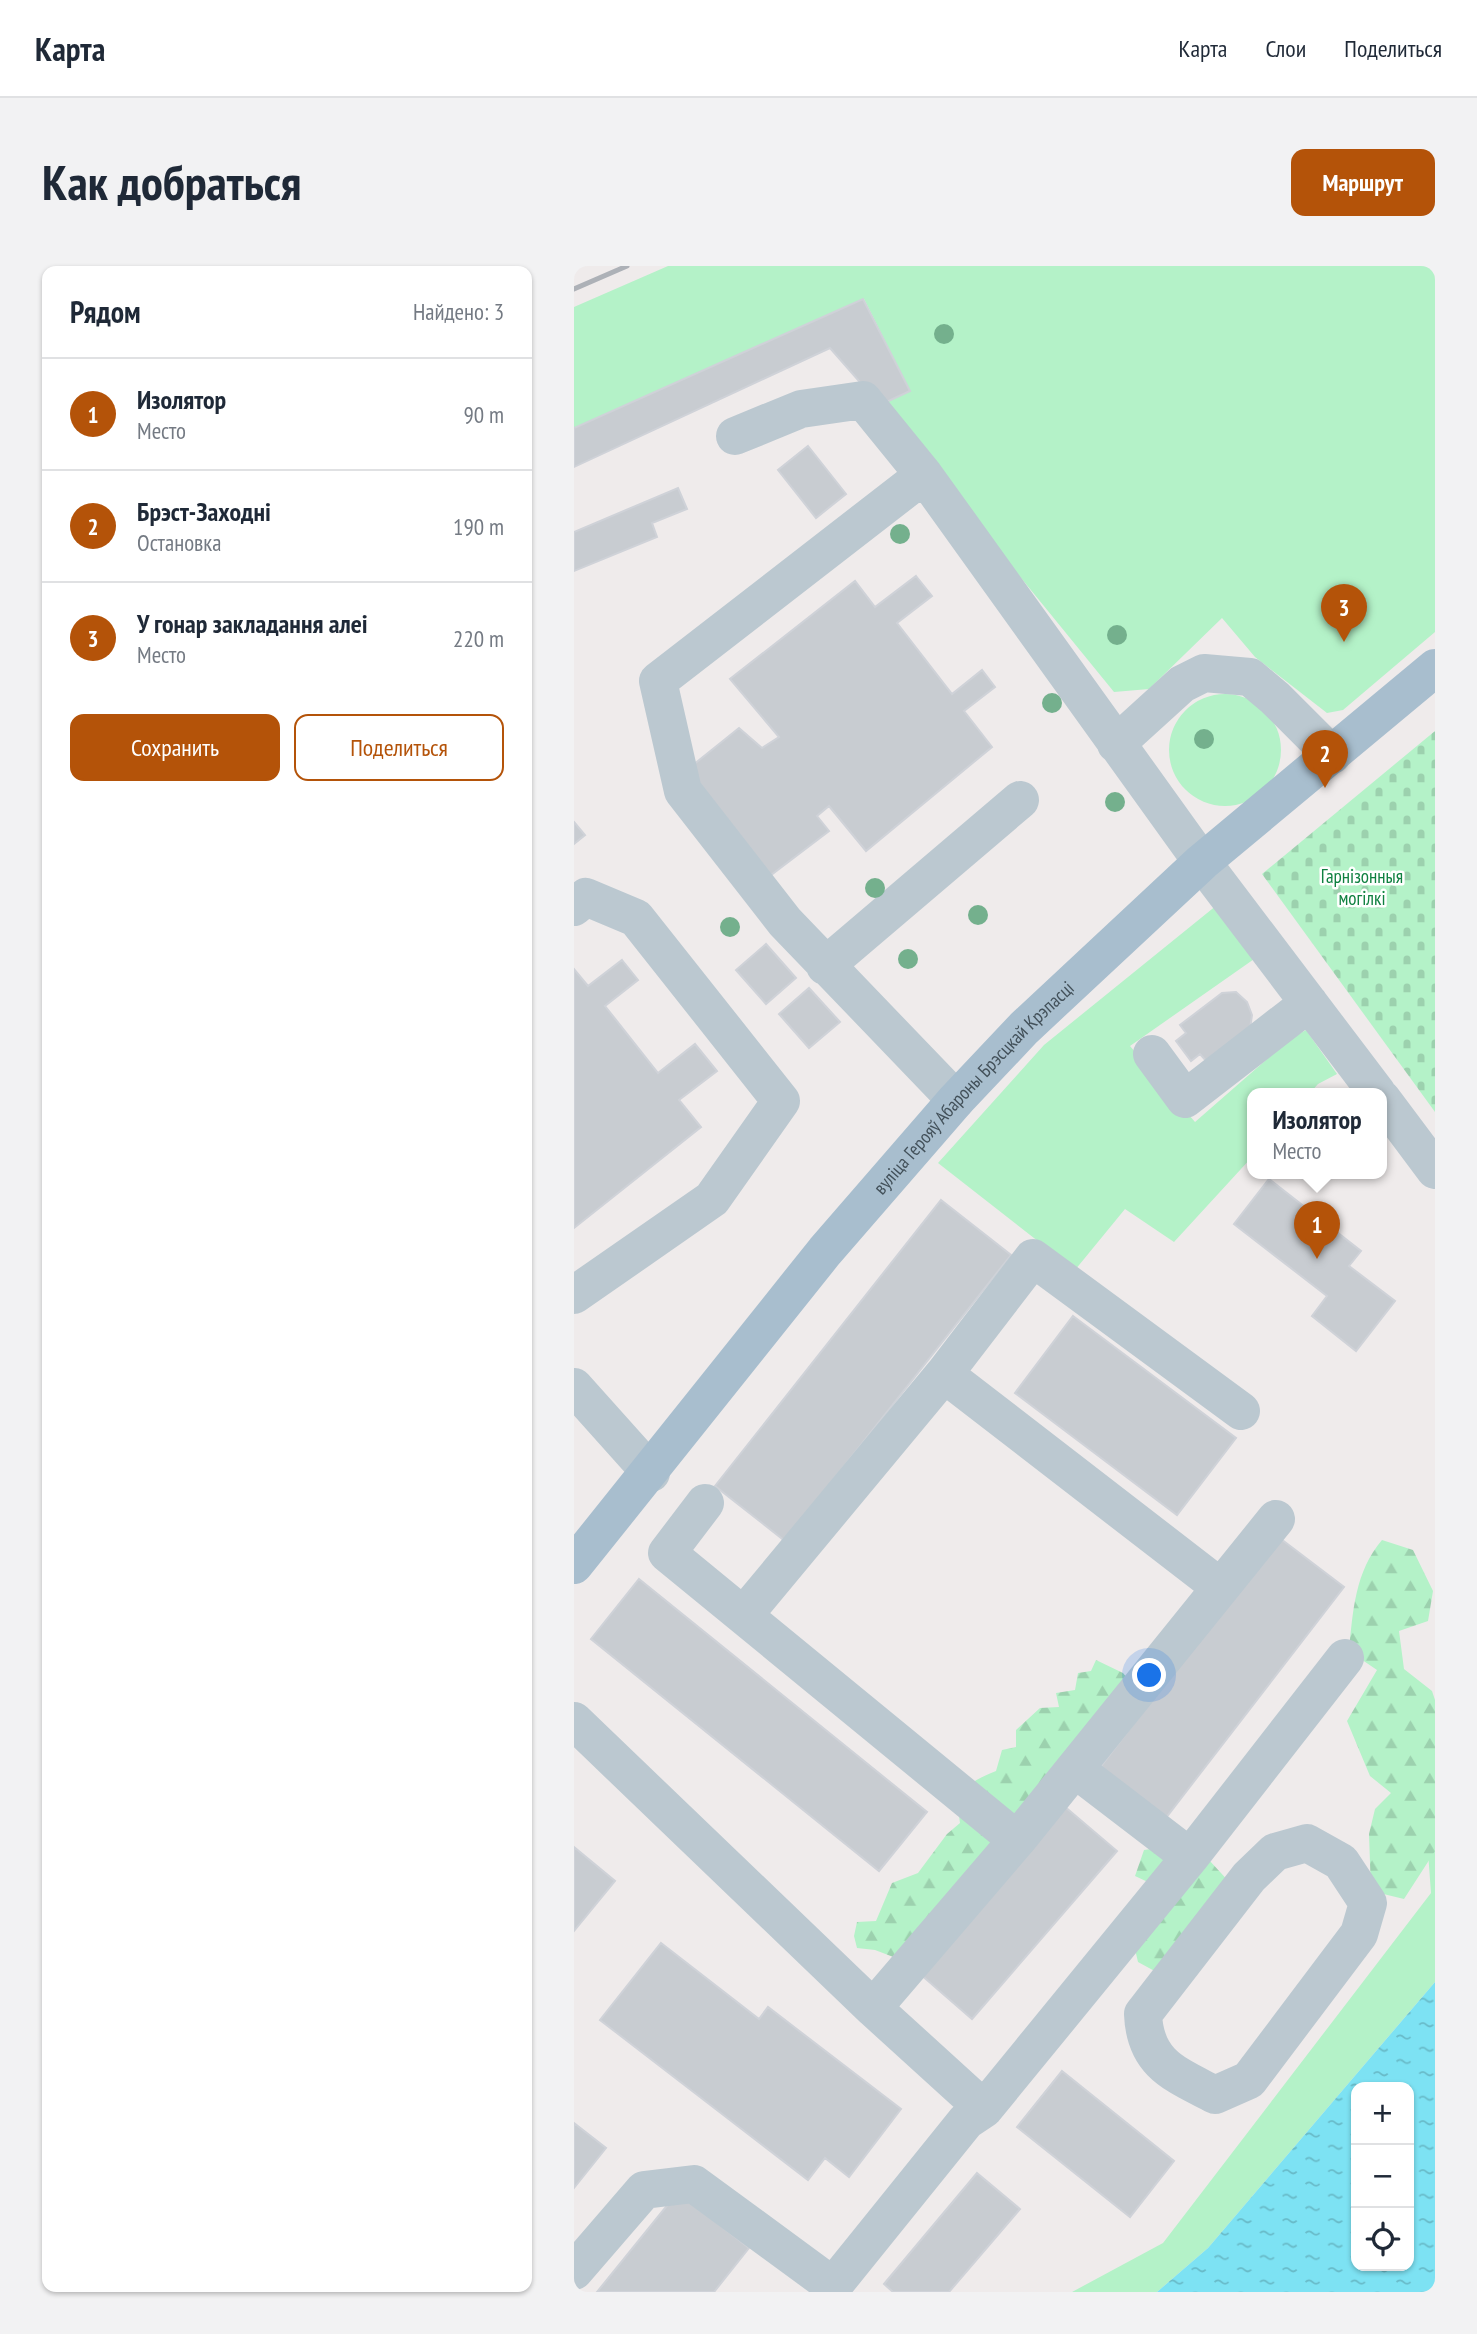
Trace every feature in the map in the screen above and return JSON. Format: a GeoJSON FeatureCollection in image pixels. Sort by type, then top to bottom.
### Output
{"type":"FeatureCollection","features":[{"type":"Feature","properties":{"kind":"main road","name":"вуліца Герояў Абароны Брэсцкай Крэпасці"},"geometry":{"type":"LineString","coordinates":[[574,1565],[651,1473],[825,1251],[956,1100],[1024,1028],[1202,862],[1435,668]]}},
{"type":"Feature","properties":{"kind":"street"},"geometry":{"type":"LineString","coordinates":[[735,436],[801,409],[863,400],[924,475],[1202,862],[1373,1088]]}},
{"type":"Feature","properties":{"kind":"street"},"geometry":{"type":"LineString","coordinates":[[924,475],[658,681],[683,791],[785,922],[956,1100]]}},
{"type":"Feature","properties":{"kind":"street"},"geometry":{"type":"LineString","coordinates":[[1116,744],[1173,691],[1205,673],[1250,677],[1332,755]]}},
{"type":"Feature","properties":{"kind":"street"},"geometry":{"type":"LineString","coordinates":[[825,966],[1020,800]]}},
{"type":"Feature","properties":{"kind":"street"},"geometry":{"type":"LineString","coordinates":[[574,907],[586,897],[636,918],[781,1101],[712,1199],[574,1295]]}},
{"type":"Feature","properties":{"kind":"street"},"geometry":{"type":"LineString","coordinates":[[1152,1054],[1185,1099],[1309,1003]]}},
{"type":"Feature","properties":{"kind":"street"},"geometry":{"type":"LineString","coordinates":[[1387,1107],[1435,1170]]}},
{"type":"Feature","properties":{"kind":"street"},"geometry":{"type":"LineString","coordinates":[[744,1615],[944,1374],[1033,1258],[1241,1411]]}},
{"type":"Feature","properties":{"kind":"street"},"geometry":{"type":"LineString","coordinates":[[944,1374],[1220,1587]]}},
{"type":"Feature","properties":{"kind":"street"},"geometry":{"type":"LineString","coordinates":[[574,1387],[651,1473]]}},
{"type":"Feature","properties":{"kind":"street"},"geometry":{"type":"LineString","coordinates":[[705,1503],[667,1553],[1017,1840]]}},
{"type":"Feature","properties":{"kind":"street"},"geometry":{"type":"LineString","coordinates":[[873,2008],[1017,1840],[1276,1520]]}},
{"type":"Feature","properties":{"kind":"street"},"geometry":{"type":"LineString","coordinates":[[574,2271],[644,2190],[694,2185],[833,2286],[966,2121],[984,2109],[1198,1847],[1345,1658]]}},
{"type":"Feature","properties":{"kind":"street"},"geometry":{"type":"LineString","coordinates":[[574,1721],[873,2008],[984,2109]]}},
{"type":"Feature","properties":{"kind":"street"},"geometry":{"type":"LineString","coordinates":[[1075,1769],[1249,1877]]}},
{"type":"Feature","properties":{"kind":"street"},"geometry":{"type":"LineString","coordinates":[[1307,1843],[1341,1862],[1368,1903],[1359,1934],[1249,2080],[1215,2095],[1168,2071],[1144,2039],[1143,2014],[1249,1877],[1275,1852],[1307,1843]]}},
{"type":"Feature","properties":{"kind":"green space"},"geometry":{"type":"Polygon","coordinates":[[[668,266],[1435,266],[1435,632],[1343,710],[1327,713],[1255,657],[1222,618],[1149,689],[1114,692],[880,405],[910,391],[864,299],[574,428],[574,307],[668,266]]]}},
{"type":"Feature","properties":{"kind":"green space"},"geometry":{"type":"Polygon","coordinates":[[[1225,694],[1247,698],[1265,710],[1277,728],[1281,750],[1277,772],[1265,790],[1247,802],[1225,806],[1203,802],[1185,790],[1173,772],[1169,750],[1173,728],[1185,710],[1203,698],[1225,694]]]}},
{"type":"Feature","properties":{"kind":"green space","name":"Гарнізонныя могілкі"},"geometry":{"type":"Polygon","coordinates":[[[1435,731],[1435,1112],[1262,874],[1435,731]]]}},
{"type":"Feature","properties":{"kind":"green space"},"geometry":{"type":"Polygon","coordinates":[[[1217,905],[1257,957],[1130,1046],[1195,1122],[1290,1039],[1306,1030],[1337,1074],[1314,1088],[1247,1088],[1247,1162],[1174,1242],[1125,1209],[1075,1270],[938,1163],[1044,1045],[1217,905]]]}},
{"type":"Feature","properties":{"kind":"green space"},"geometry":{"type":"Polygon","coordinates":[[[1382,1540],[1413,1550],[1433,1591],[1428,1621],[1399,1631],[1404,1669],[1432,1691],[1435,1700],[1435,1851],[1404,1899],[1371,1891],[1369,1834],[1375,1809],[1391,1793],[1370,1776],[1347,1721],[1377,1670],[1349,1651],[1354,1606],[1361,1578],[1382,1540]]]}},
{"type":"Feature","properties":{"kind":"green space"},"geometry":{"type":"Polygon","coordinates":[[[1096,1660],[1123,1673],[1132,1684],[896,1958],[875,1950],[857,1948],[854,1936],[857,1922],[876,1921],[892,1883],[918,1873],[947,1834],[960,1823],[960,1803],[966,1789],[978,1779],[996,1771],[1002,1750],[1016,1747],[1016,1730],[1040,1708],[1059,1707],[1056,1693],[1075,1690],[1078,1673],[1091,1671],[1096,1660]]]}},
{"type":"Feature","properties":{"kind":"green space"},"geometry":{"type":"Polygon","coordinates":[[[1418,1715],[1435,1738],[1435,1982],[1208,2248],[1157,2292],[1072,2292],[1163,2243],[1431,1893],[1418,1715]]]}},
{"type":"Feature","properties":{"kind":"green space"},"geometry":{"type":"Polygon","coordinates":[[[1158,1848],[1209,1860],[1232,1885],[1160,1974],[1138,1962],[1134,1945],[1167,1891],[1135,1876],[1144,1850],[1158,1848]]]}},
{"type":"Feature","properties":{"kind":"water"},"geometry":{"type":"Polygon","coordinates":[[[1435,1982],[1435,2292],[1157,2292],[1208,2248],[1435,1982]]]}},
{"type":"Feature","properties":{"kind":"building"},"geometry":{"type":"Polygon","coordinates":[[[863,299],[910,391],[880,405],[830,348],[574,467],[574,428],[863,299]]]}},
{"type":"Feature","properties":{"kind":"building"},"geometry":{"type":"Polygon","coordinates":[[[808,446],[846,494],[816,518],[778,470],[808,446]]]}},
{"type":"Feature","properties":{"kind":"building"},"geometry":{"type":"Polygon","coordinates":[[[678,488],[687,509],[652,523],[657,537],[574,571],[574,532],[678,488]]]}},
{"type":"Feature","properties":{"kind":"building"},"geometry":{"type":"Polygon","coordinates":[[[916,576],[932,596],[897,623],[952,694],[982,670],[995,687],[964,711],[992,747],[866,851],[829,806],[817,816],[829,831],[771,875],[688,769],[739,728],[762,748],[779,737],[730,679],[855,581],[875,607],[916,576]]]}},
{"type":"Feature","properties":{"kind":"building"},"geometry":{"type":"Polygon","coordinates":[[[574,822],[585,835],[574,844],[574,822]]]}},
{"type":"Feature","properties":{"kind":"building"},"geometry":{"type":"Polygon","coordinates":[[[766,944],[796,978],[766,1004],[736,970],[766,944]]]}},
{"type":"Feature","properties":{"kind":"building"},"geometry":{"type":"Polygon","coordinates":[[[622,960],[638,980],[605,1006],[658,1073],[695,1044],[717,1071],[679,1100],[701,1127],[574,1228],[574,969],[588,986],[622,960]]]}},
{"type":"Feature","properties":{"kind":"building"},"geometry":{"type":"Polygon","coordinates":[[[809,988],[840,1022],[809,1048],[779,1014],[809,988]]]}},
{"type":"Feature","properties":{"kind":"building"},"geometry":{"type":"Polygon","coordinates":[[[1236,992],[1247,1002],[1252,1015],[1250,1029],[1207,1062],[1200,1054],[1191,1061],[1176,1041],[1186,1033],[1180,1025],[1222,993],[1236,992]]]}},
{"type":"Feature","properties":{"kind":"building"},"geometry":{"type":"Polygon","coordinates":[[[1269,1179],[1361,1251],[1349,1266],[1395,1301],[1356,1351],[1312,1316],[1327,1296],[1234,1224],[1269,1179]]]}},
{"type":"Feature","properties":{"kind":"building"},"geometry":{"type":"Polygon","coordinates":[[[941,1200],[1011,1255],[785,1541],[715,1486],[941,1200]]]}},
{"type":"Feature","properties":{"kind":"building"},"geometry":{"type":"Polygon","coordinates":[[[1073,1316],[1236,1438],[1177,1515],[1015,1393],[1073,1316]]]}},
{"type":"Feature","properties":{"kind":"building"},"geometry":{"type":"Polygon","coordinates":[[[1277,1536],[1344,1587],[1165,1819],[1099,1769],[1277,1536]]]}},
{"type":"Feature","properties":{"kind":"building"},"geometry":{"type":"Polygon","coordinates":[[[639,1579],[927,1812],[879,1871],[591,1639],[639,1579]]]}},
{"type":"Feature","properties":{"kind":"building"},"geometry":{"type":"Polygon","coordinates":[[[1064,1806],[1117,1851],[972,2019],[920,1974],[1064,1806]]]}},
{"type":"Feature","properties":{"kind":"building"},"geometry":{"type":"Polygon","coordinates":[[[574,1847],[615,1881],[574,1931],[574,1847]]]}},
{"type":"Feature","properties":{"kind":"building"},"geometry":{"type":"Polygon","coordinates":[[[661,1943],[759,2019],[768,2007],[901,2109],[849,2177],[825,2158],[808,2180],[600,2020],[661,1943]]]}},
{"type":"Feature","properties":{"kind":"building"},"geometry":{"type":"Polygon","coordinates":[[[1062,2071],[1174,2161],[1130,2217],[1017,2127],[1062,2071]]]}},
{"type":"Feature","properties":{"kind":"building"},"geometry":{"type":"Polygon","coordinates":[[[574,2123],[606,2148],[574,2188],[574,2123]]]}},
{"type":"Feature","properties":{"kind":"building"},"geometry":{"type":"Polygon","coordinates":[[[977,2173],[1020,2209],[949,2292],[893,2292],[884,2284],[977,2173]]]}},
{"type":"Feature","properties":{"kind":"building"},"geometry":{"type":"Polygon","coordinates":[[[678,2192],[749,2248],[714,2292],[597,2292],[678,2192]]]}},
{"type":"Feature","properties":{"kind":"railway"},"geometry":{"type":"LineString","coordinates":[[574,289],[627,266]]}},
{"type":"Feature","properties":{"kind":"place","name":"У гонар закладання алеі"},"geometry":{"type":"Point","coordinates":[1344,642]}},
{"type":"Feature","properties":{"kind":"place","name":"Брэст-Заходні"},"geometry":{"type":"Point","coordinates":[1325,788]}},
{"type":"Feature","properties":{"kind":"place","name":"Изолятор"},"geometry":{"type":"Point","coordinates":[1317,1259]}}]}
